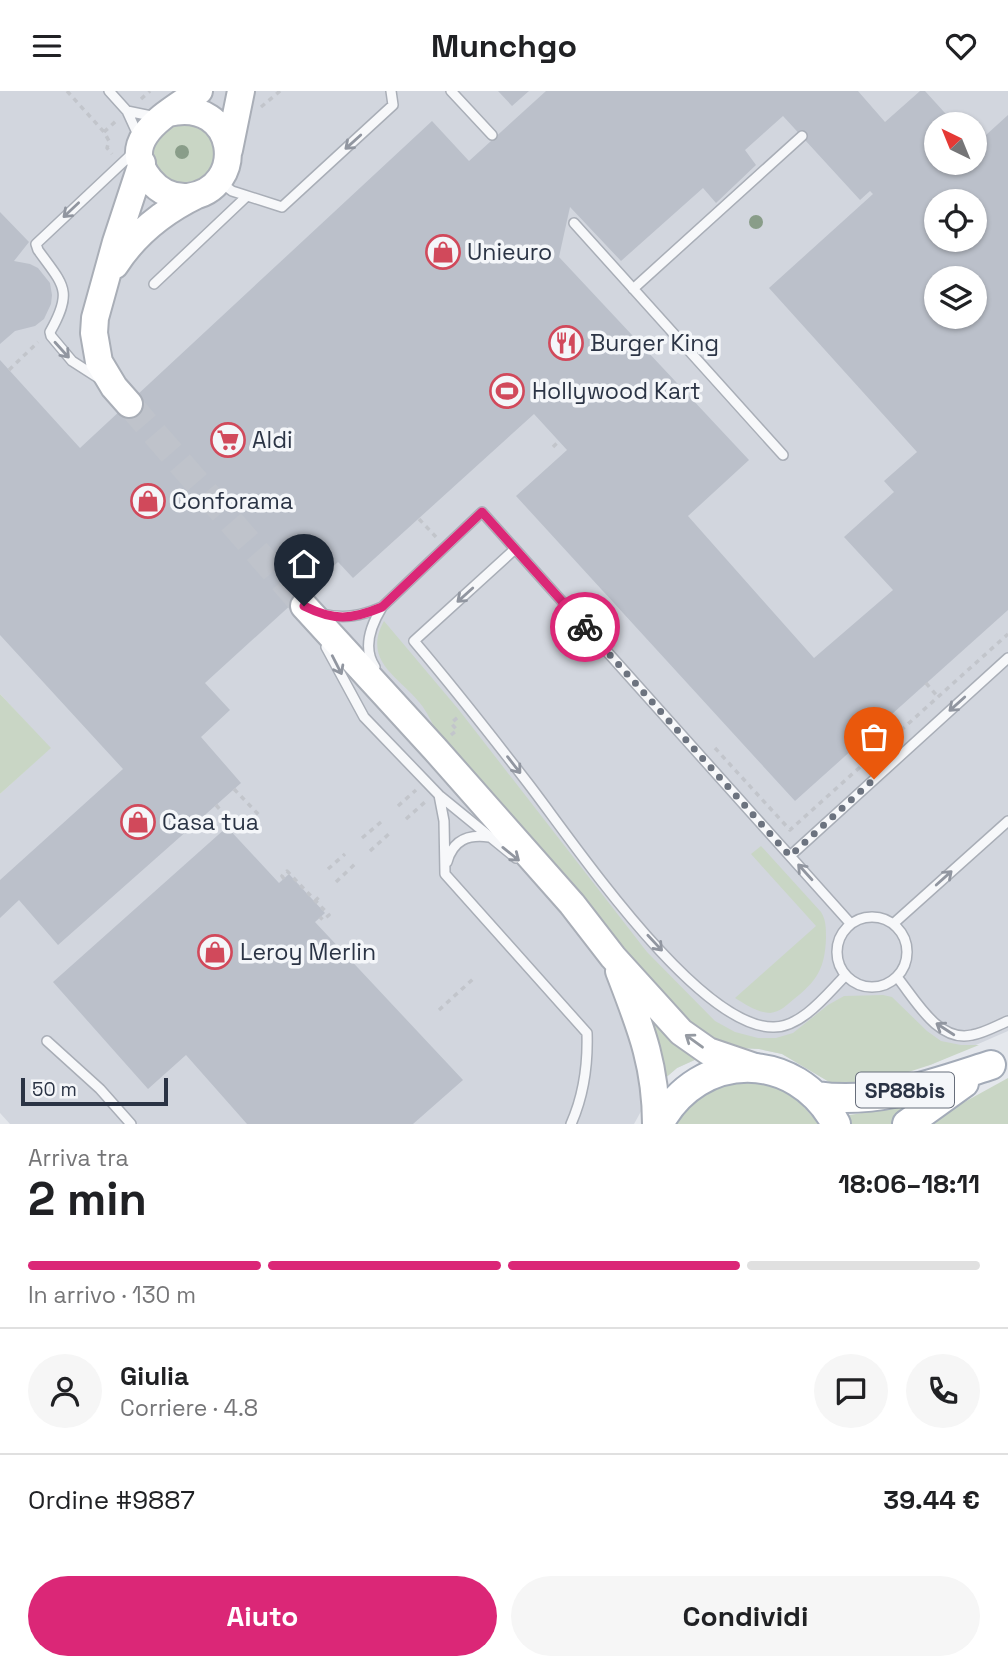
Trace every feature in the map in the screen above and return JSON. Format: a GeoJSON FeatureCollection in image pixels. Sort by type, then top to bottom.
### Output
{"type":"FeatureCollection","features":[{"type":"Feature","properties":{"kind":"main road","name":"SP88bis"},"geometry":{"type":"LineString","coordinates":[[817,1096],[843,1100],[881,1096],[934,1083],[1000,1061]]}},
{"type":"Feature","properties":{"kind":"main road","name":"SP88bis"},"geometry":{"type":"LineString","coordinates":[[907,1124],[932,1104],[1000,1061]]}},
{"type":"Feature","properties":{"kind":"main road","name":"SP88bis"},"geometry":{"type":"LineString","coordinates":[[658,1124],[680,1094],[696,1081],[725,1070],[757,1067],[779,1072],[800,1082],[817,1096],[836,1124]]}},
{"type":"Feature","properties":{"kind":"street"},"geometry":{"type":"LineString","coordinates":[[122,395],[99,362],[94,334],[95,318],[135,157],[146,131],[163,115],[199,91]]}},
{"type":"Feature","properties":{"kind":"street"},"geometry":{"type":"LineString","coordinates":[[106,278],[125,250],[148,227],[173,208],[208,188],[227,164],[241,91]]}},
{"type":"Feature","properties":{"kind":"street"},"geometry":{"type":"LineString","coordinates":[[163,115],[181,109],[208,116],[219,125],[226,138],[228,151]]}},
{"type":"Feature","properties":{"kind":"street"},"geometry":{"type":"LineString","coordinates":[[135,157],[147,177],[169,194],[184,197],[208,188]]}},
{"type":"Feature","properties":{"kind":"street"},"geometry":{"type":"LineString","coordinates":[[304,606],[435,740],[613,957],[681,1032],[729,1060],[757,1067]]}},
{"type":"Feature","properties":{"kind":"street"},"geometry":{"type":"LineString","coordinates":[[613,957],[652,1065],[658,1124]]}},
{"type":"Feature","properties":{"kind":"lane"},"geometry":{"type":"LineString","coordinates":[[109,91],[133,121],[135,157],[38,241],[36,247],[62,284],[64,293],[62,309],[50,332],[55,343],[72,362],[122,395]]}},
{"type":"Feature","properties":{"kind":"lane"},"geometry":{"type":"LineString","coordinates":[[208,188],[232,191],[282,207],[393,105],[391,91]]}},
{"type":"Feature","properties":{"kind":"lane"},"geometry":{"type":"LineString","coordinates":[[451,91],[492,135]]}},
{"type":"Feature","properties":{"kind":"lane"},"geometry":{"type":"LineString","coordinates":[[127,111],[163,115]]}},
{"type":"Feature","properties":{"kind":"lane"},"geometry":{"type":"LineString","coordinates":[[633,289],[802,136]]}},
{"type":"Feature","properties":{"kind":"lane"},"geometry":{"type":"LineString","coordinates":[[154,284],[247,195]]}},
{"type":"Feature","properties":{"kind":"lane"},"geometry":{"type":"LineString","coordinates":[[574,223],[782,455]]}},
{"type":"Feature","properties":{"kind":"lane"},"geometry":{"type":"LineString","coordinates":[[383,676],[371,661],[368,646],[373,625],[382,607],[482,512],[850,923]]}},
{"type":"Feature","properties":{"kind":"lane"},"geometry":{"type":"LineString","coordinates":[[515,549],[414,642],[647,935],[701,990],[732,1015],[767,1027],[786,1025],[816,1005],[845,976]]}},
{"type":"Feature","properties":{"kind":"lane"},"geometry":{"type":"LineString","coordinates":[[304,606],[322,614],[348,618],[382,607]]}},
{"type":"Feature","properties":{"kind":"lane"},"geometry":{"type":"LineString","coordinates":[[304,606],[364,717],[434,796],[491,837],[572,904]]}},
{"type":"Feature","properties":{"kind":"lane"},"geometry":{"type":"LineString","coordinates":[[790,856],[1008,658]]}},
{"type":"Feature","properties":{"kind":"lane"},"geometry":{"type":"LineString","coordinates":[[392,686],[435,740]]}},
{"type":"Feature","properties":{"kind":"lane"},"geometry":{"type":"LineString","coordinates":[[434,796],[444,821],[445,874],[587,1033],[586,1075],[571,1124]]}},
{"type":"Feature","properties":{"kind":"lane"},"geometry":{"type":"LineString","coordinates":[[893,923],[1008,821]]}},
{"type":"Feature","properties":{"kind":"lane"},"geometry":{"type":"LineString","coordinates":[[445,874],[449,857],[459,841],[476,835],[491,837]]}},
{"type":"Feature","properties":{"kind":"lane"},"geometry":{"type":"LineString","coordinates":[[872,916],[893,923],[902,932],[907,956],[904,968],[897,977],[887,984],[865,987],[845,976],[836,954],[837,943],[850,923],[872,916]]}},
{"type":"Feature","properties":{"kind":"lane"},"geometry":{"type":"LineString","coordinates":[[897,977],[933,1021],[951,1034],[971,1035],[1008,1021]]}},
{"type":"Feature","properties":{"kind":"lane"},"geometry":{"type":"LineString","coordinates":[[47,1041],[100,1089],[131,1124]]}},
{"type":"Feature","properties":{"kind":"path"},"geometry":{"type":"LineString","coordinates":[[67,91],[104,132],[108,141],[107,148],[135,157]]}},
{"type":"Feature","properties":{"kind":"path"},"geometry":{"type":"LineString","coordinates":[[104,132],[118,120]]}},
{"type":"Feature","properties":{"kind":"path"},"geometry":{"type":"LineString","coordinates":[[9,370],[50,332]]}},
{"type":"Feature","properties":{"kind":"path"},"geometry":{"type":"LineString","coordinates":[[552,447],[559,441]]}},
{"type":"Feature","properties":{"kind":"path"},"geometry":{"type":"LineString","coordinates":[[419,519],[442,544]]}},
{"type":"Feature","properties":{"kind":"path"},"geometry":{"type":"LineString","coordinates":[[706,738],[790,830],[1008,634]]}},
{"type":"Feature","properties":{"kind":"path"},"geometry":{"type":"LineString","coordinates":[[926,683],[938,697]]}},
{"type":"Feature","properties":{"kind":"path"},"geometry":{"type":"LineString","coordinates":[[435,740],[457,730],[451,723],[469,709]]}},
{"type":"Feature","properties":{"kind":"path"},"geometry":{"type":"LineString","coordinates":[[398,806],[420,786]]}},
{"type":"Feature","properties":{"kind":"path"},"geometry":{"type":"LineString","coordinates":[[234,789],[259,815]]}},
{"type":"Feature","properties":{"kind":"path"},"geometry":{"type":"LineString","coordinates":[[406,819],[434,796]]}},
{"type":"Feature","properties":{"kind":"path"},"geometry":{"type":"LineString","coordinates":[[216,805],[223,813]]}},
{"type":"Feature","properties":{"kind":"path"},"geometry":{"type":"LineString","coordinates":[[362,838],[381,822]]}},
{"type":"Feature","properties":{"kind":"path"},"geometry":{"type":"LineString","coordinates":[[370,851],[391,832]]}},
{"type":"Feature","properties":{"kind":"path"},"geometry":{"type":"LineString","coordinates":[[328,869],[345,854]]}},
{"type":"Feature","properties":{"kind":"path"},"geometry":{"type":"LineString","coordinates":[[335,882],[356,863]]}},
{"type":"Feature","properties":{"kind":"path"},"geometry":{"type":"LineString","coordinates":[[284,879],[282,876],[287,871],[329,915],[323,920],[320,917]]}},
{"type":"Feature","properties":{"kind":"path"},"geometry":{"type":"LineString","coordinates":[[305,890],[311,884]]}},
{"type":"Feature","properties":{"kind":"path"},"geometry":{"type":"LineString","coordinates":[[315,901],[321,895]]}},
{"type":"Feature","properties":{"kind":"path"},"geometry":{"type":"LineString","coordinates":[[439,1010],[472,979]]}},
{"type":"Feature","properties":{"kind":"shaded area"},"geometry":{"type":"Polygon","coordinates":[[[0,91],[1008,91],[1008,1031],[930,1065],[831,1083],[782,1054],[759,1049],[740,1048],[699,1058],[677,1068],[663,1080],[650,1095],[634,1124],[10,1124],[0,1113],[0,794],[50,748],[0,694],[0,91]]]}},
{"type":"Feature","properties":{"kind":"green space"},"geometry":{"type":"Polygon","coordinates":[[[172,120],[203,125],[214,141],[216,156],[213,167],[196,180],[173,180],[163,174],[154,161],[154,141],[172,120]]]}},
{"type":"Feature","properties":{"kind":"green space"},"geometry":{"type":"Polygon","coordinates":[[[384,621],[459,710],[647,952],[715,1021],[735,1032],[758,1038],[776,1038],[793,1033],[828,1005],[844,996],[883,995],[892,997],[941,1041],[979,1045],[881,1081],[846,1086],[831,1083],[782,1054],[704,1039],[645,975],[575,885],[439,736],[423,707],[387,669],[377,648],[384,621]]]}},
{"type":"Feature","properties":{"kind":"green space"},"geometry":{"type":"Polygon","coordinates":[[[0,694],[51,748],[0,794],[0,694]]]}},
{"type":"Feature","properties":{"kind":"green space"},"geometry":{"type":"Polygon","coordinates":[[[761,846],[821,912],[826,931],[824,958],[814,980],[786,1006],[770,1013],[756,1010],[735,998],[816,926],[751,854],[761,846]]]}},
{"type":"Feature","properties":{"kind":"green space"},"geometry":{"type":"Polygon","coordinates":[[[641,1001],[699,1058],[677,1068],[663,1080],[641,1001]]]}},
{"type":"Feature","properties":{"kind":"green space"},"geometry":{"type":"Polygon","coordinates":[[[1008,1078],[1008,1124],[926,1124],[930,1121],[1008,1078]]]}},
{"type":"Feature","properties":{"kind":"green space"},"geometry":{"type":"Polygon","coordinates":[[[745,1080],[787,1093],[803,1106],[818,1124],[671,1124],[711,1087],[745,1080]]]}},
{"type":"Feature","properties":{"kind":"green space"},"geometry":{"type":"Polygon","coordinates":[[[927,1098],[892,1124],[847,1124],[844,1116],[898,1107],[927,1098]]]}},
{"type":"Feature","properties":{"kind":"building"},"geometry":{"type":"Polygon","coordinates":[[[498,91],[529,91],[512,106],[498,91]]]}},
{"type":"Feature","properties":{"kind":"building"},"geometry":{"type":"Polygon","coordinates":[[[546,91],[858,91],[885,122],[920,91],[925,91],[944,112],[924,112],[924,175],[987,175],[987,134],[1008,115],[1008,610],[795,801],[516,496],[567,450],[534,414],[353,578],[338,562],[205,683],[230,710],[201,737],[241,783],[58,945],[19,900],[0,918],[0,880],[123,769],[0,635],[0,360],[80,448],[432,121],[469,161],[546,91]],[[783,116],[745,150],[756,165],[716,203],[703,188],[621,261],[570,207],[559,257],[749,460],[688,516],[814,658],[893,590],[844,537],[894,492],[884,481],[917,452],[769,288],[873,194],[870,191],[860,200],[783,116]]]}},
{"type":"Feature","properties":{"kind":"building"},"geometry":{"type":"Polygon","coordinates":[[[0,212],[29,242],[14,261],[38,268],[50,283],[52,295],[44,319],[35,326],[15,331],[0,344],[0,212]]]}},
{"type":"Feature","properties":{"kind":"building","name":"Leroy Merlin"},"geometry":{"type":"Polygon","coordinates":[[[227,827],[279,883],[289,874],[325,913],[315,922],[463,1080],[413,1124],[247,1124],[186,1055],[148,1089],[53,982],[227,827]]]}},
{"type":"Feature","properties":{"kind":"tunnel"},"geometry":{"type":"LineString","coordinates":[[129,404],[304,606]]}},
{"type":"Feature","properties":{"kind":"way so far"},"geometry":{"type":"LineString","coordinates":[[585,627],[790,856],[874,779]]}},
{"type":"Feature","properties":{"kind":"place","name":"Unieuro"},"geometry":{"type":"Point","coordinates":[443,252]}},
{"type":"Feature","properties":{"kind":"place","name":"Burger King"},"geometry":{"type":"Point","coordinates":[566,343]}},
{"type":"Feature","properties":{"kind":"place","name":"Hollywood Kart"},"geometry":{"type":"Point","coordinates":[507,391]}},
{"type":"Feature","properties":{"kind":"place","name":"Aldi"},"geometry":{"type":"Point","coordinates":[228,440]}},
{"type":"Feature","properties":{"kind":"place","name":"Conforama"},"geometry":{"type":"Point","coordinates":[148,501]}},
{"type":"Feature","properties":{"kind":"place","name":"Casa tua"},"geometry":{"type":"Point","coordinates":[138,822]}},
{"type":"Feature","properties":{"kind":"place","name":"Leroy Merlin"},"geometry":{"type":"Point","coordinates":[215,952]}},
{"type":"Feature","properties":{"kind":"route"},"geometry":{"type":"LineString","coordinates":[[304,606],[333,617],[348,618],[382,607],[482,512],[585,627]]}}]}
